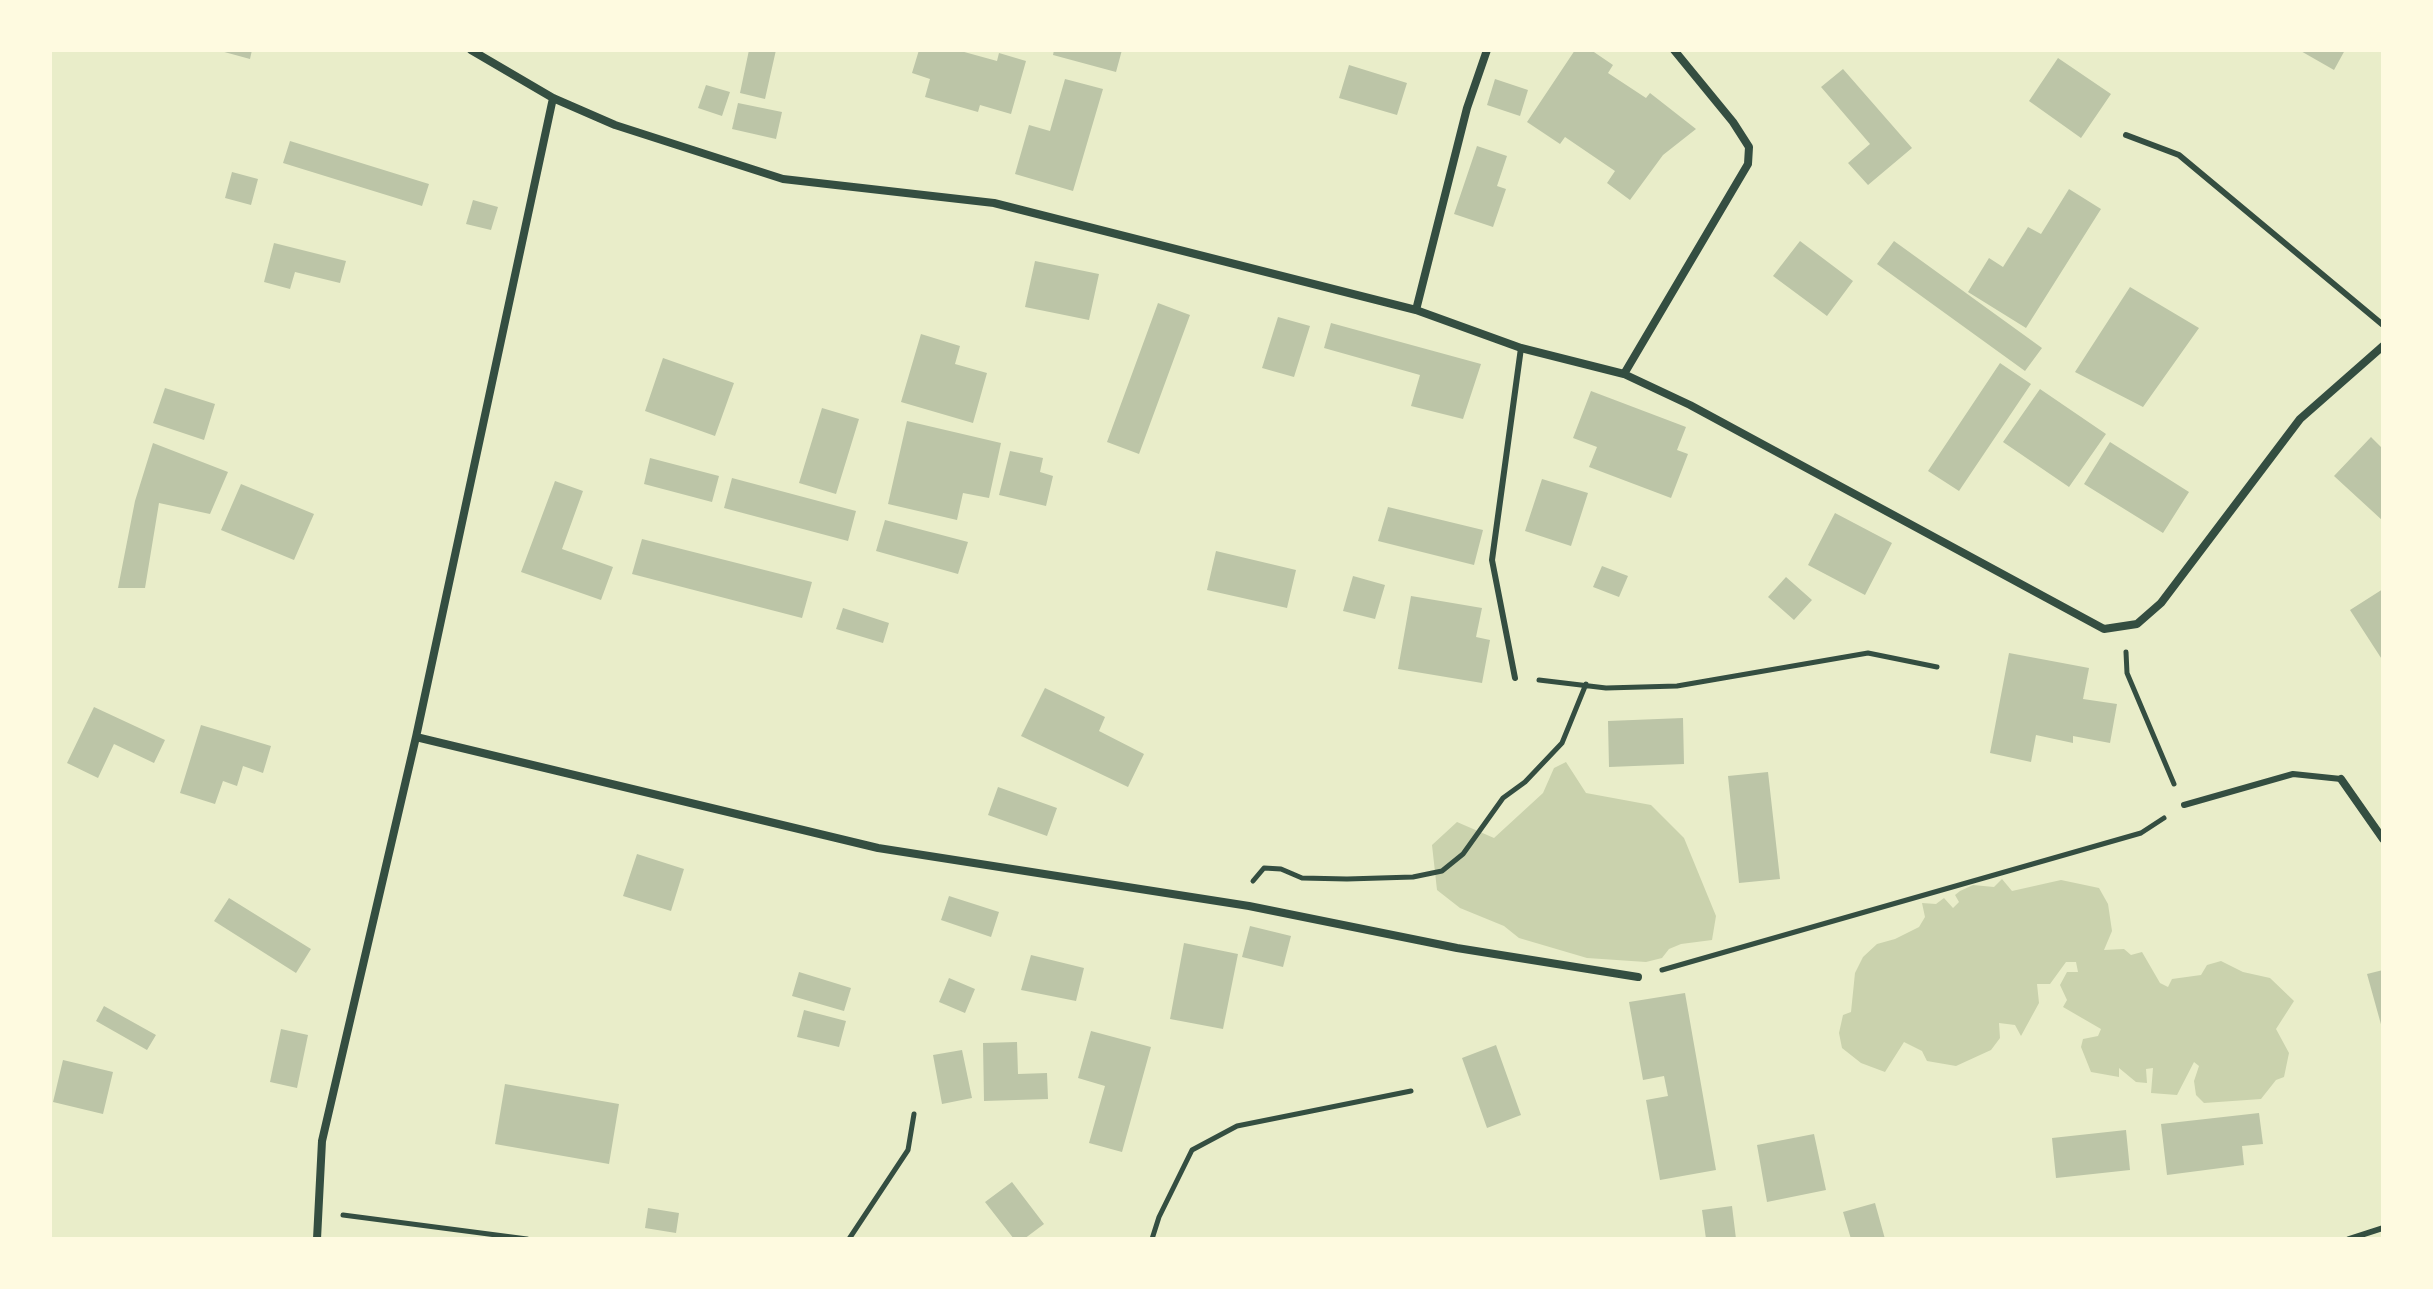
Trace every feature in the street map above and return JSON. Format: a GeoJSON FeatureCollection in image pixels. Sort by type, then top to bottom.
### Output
{"type":"FeatureCollection","features":[{"type":"Feature","properties":{"kind":"street"},"geometry":{"type":"LineString","coordinates":[[471,50],[553,98],[615,125],[783,179],[994,203],[1416,310],[1521,348],[1624,374],[1704,412],[2104,629],[2137,624],[2161,603],[2300,419],[2383,346]]}},
{"type":"Feature","properties":{"kind":"street"},"geometry":{"type":"LineString","coordinates":[[1416,310],[1467,108],[1487,50]]}},
{"type":"Feature","properties":{"kind":"street"},"geometry":{"type":"LineString","coordinates":[[1624,374],[1748,164],[1749,147],[1733,122],[1674,50]]}},
{"type":"Feature","properties":{"kind":"street"},"geometry":{"type":"LineString","coordinates":[[317,1239],[322,1141],[416,737],[553,98]]}},
{"type":"Feature","properties":{"kind":"street"},"geometry":{"type":"LineString","coordinates":[[416,737],[878,848],[1249,906],[1457,948],[1638,977]]}},
{"type":"Feature","properties":{"kind":"street"},"geometry":{"type":"LineString","coordinates":[[2341,779],[2383,839]]}},
{"type":"Feature","properties":{"kind":"lane"},"geometry":{"type":"LineString","coordinates":[[2126,135],[2179,155],[2383,325]]}},
{"type":"Feature","properties":{"kind":"lane"},"geometry":{"type":"LineString","coordinates":[[1515,678],[1492,560],[1521,348]]}},
{"type":"Feature","properties":{"kind":"lane"},"geometry":{"type":"LineString","coordinates":[[2184,805],[2293,774],[2341,779]]}},
{"type":"Feature","properties":{"kind":"lane"},"geometry":{"type":"LineString","coordinates":[[2349,1239],[2383,1228]]}},
{"type":"Feature","properties":{"kind":"path"},"geometry":{"type":"LineString","coordinates":[[1638,977],[2141,833],[2184,805],[2127,673],[2125,626]]}},
{"type":"Feature","properties":{"kind":"path"},"geometry":{"type":"LineString","coordinates":[[1515,678],[1606,688],[1677,686],[1868,653],[1937,667]]}},
{"type":"Feature","properties":{"kind":"path"},"geometry":{"type":"LineString","coordinates":[[1241,882],[1255,881],[1264,868],[1281,869],[1302,878],[1347,879],[1413,877],[1442,871],[1463,854],[1503,798],[1525,782],[1562,743],[1586,684]]}},
{"type":"Feature","properties":{"kind":"path"},"geometry":{"type":"LineString","coordinates":[[1152,1239],[1159,1217],[1192,1150],[1237,1126],[1411,1091]]}},
{"type":"Feature","properties":{"kind":"path"},"geometry":{"type":"LineString","coordinates":[[849,1239],[908,1150],[914,1114]]}},
{"type":"Feature","properties":{"kind":"path"},"geometry":{"type":"LineString","coordinates":[[318,1212],[527,1239]]}},
{"type":"Feature","properties":{"kind":"green space"},"geometry":{"type":"Polygon","coordinates":[[[1566,762],[1586,793],[1651,805],[1684,838],[1716,916],[1712,940],[1681,944],[1669,949],[1662,958],[1646,962],[1587,958],[1519,938],[1504,926],[1460,908],[1437,890],[1432,845],[1457,822],[1494,838],[1543,793],[1554,768],[1566,762]]]}},
{"type":"Feature","properties":{"kind":"green space"},"geometry":{"type":"Polygon","coordinates":[[[2002,879],[2012,891],[2061,880],[2099,888],[2108,904],[2112,931],[2104,950],[2124,949],[2131,955],[2142,952],[2160,983],[2168,987],[2172,979],[2201,975],[2207,965],[2221,961],[2243,972],[2270,978],[2294,1001],[2276,1029],[2289,1053],[2284,1077],[2276,1080],[2261,1099],[2204,1103],[2196,1095],[2194,1081],[2199,1066],[2194,1062],[2177,1095],[2151,1093],[2153,1068],[2146,1069],[2147,1083],[2136,1082],[2119,1068],[2119,1077],[2091,1072],[2081,1047],[2083,1039],[2098,1036],[2101,1029],[2063,1007],[2067,1000],[2060,985],[2067,972],[2078,972],[2076,962],[2066,962],[2050,984],[2037,984],[2039,1003],[2021,1036],[2015,1025],[1999,1023],[2000,1038],[1991,1050],[1956,1066],[1927,1061],[1922,1051],[1904,1042],[1885,1072],[1861,1063],[1842,1048],[1839,1033],[1843,1015],[1851,1012],[1855,973],[1863,957],[1877,944],[1919,927],[1925,917],[1922,903],[1936,904],[1944,898],[1953,908],[1959,902],[1955,895],[1960,891],[1973,885],[1994,887],[2002,879]]]}},
{"type":"Feature","properties":{"kind":"building"},"geometry":{"type":"Polygon","coordinates":[[[217,50],[252,50],[250,59],[217,50]]]}},
{"type":"Feature","properties":{"kind":"building"},"geometry":{"type":"Polygon","coordinates":[[[749,50],[776,50],[765,99],[740,93],[749,50]]]}},
{"type":"Feature","properties":{"kind":"building"},"geometry":{"type":"Polygon","coordinates":[[[919,50],[957,50],[997,61],[999,53],[1026,61],[1011,114],[980,105],[978,112],[925,97],[930,79],[912,73],[919,50]]]}},
{"type":"Feature","properties":{"kind":"building"},"geometry":{"type":"Polygon","coordinates":[[[1054,50],[1122,50],[1116,72],[1053,55],[1054,50]]]}},
{"type":"Feature","properties":{"kind":"building"},"geometry":{"type":"Polygon","coordinates":[[[1575,50],[1591,50],[1613,65],[1608,73],[1646,98],[1650,93],[1696,129],[1663,155],[1630,200],[1607,183],[1615,171],[1565,137],[1560,144],[1527,122],[1575,50]]]}},
{"type":"Feature","properties":{"kind":"building"},"geometry":{"type":"Polygon","coordinates":[[[2299,50],[2345,50],[2334,70],[2299,50]]]}},
{"type":"Feature","properties":{"kind":"building"},"geometry":{"type":"Polygon","coordinates":[[[2058,58],[2111,94],[2081,138],[2029,101],[2058,58]]]}},
{"type":"Feature","properties":{"kind":"building"},"geometry":{"type":"Polygon","coordinates":[[[1349,65],[1407,83],[1397,115],[1339,98],[1349,65]]]}},
{"type":"Feature","properties":{"kind":"building"},"geometry":{"type":"Polygon","coordinates":[[[1843,69],[1912,148],[1868,185],[1848,163],[1870,144],[1821,87],[1843,69]]]}},
{"type":"Feature","properties":{"kind":"building"},"geometry":{"type":"Polygon","coordinates":[[[1065,79],[1103,89],[1073,191],[1015,174],[1029,125],[1050,131],[1065,79]]]}},
{"type":"Feature","properties":{"kind":"building"},"geometry":{"type":"Polygon","coordinates":[[[1495,79],[1528,90],[1520,116],[1487,105],[1495,79]]]}},
{"type":"Feature","properties":{"kind":"building"},"geometry":{"type":"Polygon","coordinates":[[[706,85],[730,92],[722,116],[698,108],[706,85]]]}},
{"type":"Feature","properties":{"kind":"building"},"geometry":{"type":"Polygon","coordinates":[[[738,103],[782,112],[776,139],[732,129],[738,103]]]}},
{"type":"Feature","properties":{"kind":"building"},"geometry":{"type":"Polygon","coordinates":[[[290,141],[429,184],[422,206],[283,163],[290,141]]]}},
{"type":"Feature","properties":{"kind":"building"},"geometry":{"type":"Polygon","coordinates":[[[1477,146],[1507,156],[1497,186],[1506,189],[1493,227],[1454,214],[1477,146]]]}},
{"type":"Feature","properties":{"kind":"building"},"geometry":{"type":"Polygon","coordinates":[[[232,172],[258,179],[251,205],[225,198],[232,172]]]}},
{"type":"Feature","properties":{"kind":"building"},"geometry":{"type":"Polygon","coordinates":[[[2069,189],[2101,209],[2026,328],[1968,292],[1989,258],[2003,267],[2028,227],[2041,234],[2069,189]]]}},
{"type":"Feature","properties":{"kind":"building"},"geometry":{"type":"Polygon","coordinates":[[[473,200],[498,207],[491,230],[466,224],[473,200]]]}},
{"type":"Feature","properties":{"kind":"building"},"geometry":{"type":"Polygon","coordinates":[[[1800,241],[1853,281],[1827,316],[1773,276],[1800,241]]]}},
{"type":"Feature","properties":{"kind":"building"},"geometry":{"type":"Polygon","coordinates":[[[1894,241],[2042,348],[2025,371],[1877,264],[1894,241]]]}},
{"type":"Feature","properties":{"kind":"building"},"geometry":{"type":"Polygon","coordinates":[[[274,243],[346,261],[340,283],[295,272],[290,289],[264,282],[274,243]]]}},
{"type":"Feature","properties":{"kind":"building"},"geometry":{"type":"Polygon","coordinates":[[[1035,261],[1099,274],[1089,320],[1025,307],[1035,261]]]}},
{"type":"Feature","properties":{"kind":"building"},"geometry":{"type":"Polygon","coordinates":[[[2130,287],[2199,328],[2143,407],[2075,372],[2130,287]]]}},
{"type":"Feature","properties":{"kind":"building"},"geometry":{"type":"Polygon","coordinates":[[[1158,303],[1190,315],[1139,454],[1107,442],[1158,303]]]}},
{"type":"Feature","properties":{"kind":"building"},"geometry":{"type":"Polygon","coordinates":[[[1278,317],[1310,326],[1294,377],[1262,368],[1278,317]]]}},
{"type":"Feature","properties":{"kind":"building"},"geometry":{"type":"Polygon","coordinates":[[[1331,323],[1481,364],[1463,419],[1411,406],[1420,375],[1324,348],[1331,323]]]}},
{"type":"Feature","properties":{"kind":"building"},"geometry":{"type":"Polygon","coordinates":[[[921,334],[960,346],[955,364],[987,373],[973,423],[901,402],[921,334]]]}},
{"type":"Feature","properties":{"kind":"building"},"geometry":{"type":"Polygon","coordinates":[[[663,358],[734,383],[715,436],[645,411],[663,358]]]}},
{"type":"Feature","properties":{"kind":"building"},"geometry":{"type":"Polygon","coordinates":[[[2000,363],[2031,384],[1959,491],[1928,471],[2000,363]]]}},
{"type":"Feature","properties":{"kind":"building"},"geometry":{"type":"Polygon","coordinates":[[[165,388],[215,404],[204,440],[153,423],[165,388]]]}},
{"type":"Feature","properties":{"kind":"building"},"geometry":{"type":"Polygon","coordinates":[[[2040,389],[2106,434],[2069,487],[2003,442],[2040,389]]]}},
{"type":"Feature","properties":{"kind":"building"},"geometry":{"type":"Polygon","coordinates":[[[1591,391],[1686,427],[1677,450],[1688,454],[1671,498],[1589,467],[1597,447],[1573,438],[1591,391]]]}},
{"type":"Feature","properties":{"kind":"building"},"geometry":{"type":"Polygon","coordinates":[[[822,408],[859,419],[836,494],[799,483],[822,408]]]}},
{"type":"Feature","properties":{"kind":"building"},"geometry":{"type":"Polygon","coordinates":[[[907,421],[1001,443],[989,498],[963,493],[957,520],[888,504],[907,421]]]}},
{"type":"Feature","properties":{"kind":"building"},"geometry":{"type":"Polygon","coordinates":[[[2371,437],[2383,449],[2383,521],[2334,476],[2371,437]]]}},
{"type":"Feature","properties":{"kind":"building"},"geometry":{"type":"Polygon","coordinates":[[[2110,442],[2189,492],[2163,533],[2084,484],[2110,442]]]}},
{"type":"Feature","properties":{"kind":"building"},"geometry":{"type":"Polygon","coordinates":[[[153,443],[228,472],[210,514],[159,503],[145,588],[118,588],[135,501],[153,443]]]}},
{"type":"Feature","properties":{"kind":"building"},"geometry":{"type":"Polygon","coordinates":[[[1010,451],[1043,458],[1040,472],[1053,476],[1046,506],[999,495],[1010,451]]]}},
{"type":"Feature","properties":{"kind":"building"},"geometry":{"type":"Polygon","coordinates":[[[650,458],[719,476],[712,502],[644,484],[650,458]]]}},
{"type":"Feature","properties":{"kind":"building"},"geometry":{"type":"Polygon","coordinates":[[[732,478],[856,511],[848,541],[724,508],[732,478]]]}},
{"type":"Feature","properties":{"kind":"building"},"geometry":{"type":"Polygon","coordinates":[[[1542,479],[1588,493],[1571,546],[1525,531],[1542,479]]]}},
{"type":"Feature","properties":{"kind":"building"},"geometry":{"type":"Polygon","coordinates":[[[555,481],[583,491],[562,549],[613,567],[601,600],[521,572],[555,481]]]}},
{"type":"Feature","properties":{"kind":"building"},"geometry":{"type":"Polygon","coordinates":[[[241,484],[314,514],[294,560],[221,530],[241,484]]]}},
{"type":"Feature","properties":{"kind":"building"},"geometry":{"type":"Polygon","coordinates":[[[1388,507],[1483,530],[1474,565],[1378,541],[1388,507]]]}},
{"type":"Feature","properties":{"kind":"building"},"geometry":{"type":"Polygon","coordinates":[[[1835,513],[1892,543],[1865,595],[1808,565],[1835,513]]]}},
{"type":"Feature","properties":{"kind":"building"},"geometry":{"type":"Polygon","coordinates":[[[885,520],[968,542],[958,574],[876,551],[885,520]]]}},
{"type":"Feature","properties":{"kind":"building"},"geometry":{"type":"Polygon","coordinates":[[[642,539],[812,582],[802,618],[632,574],[642,539]]]}},
{"type":"Feature","properties":{"kind":"building"},"geometry":{"type":"Polygon","coordinates":[[[1216,551],[1296,570],[1287,608],[1207,590],[1216,551]]]}},
{"type":"Feature","properties":{"kind":"building"},"geometry":{"type":"Polygon","coordinates":[[[1602,566],[1628,576],[1619,597],[1593,587],[1602,566]]]}},
{"type":"Feature","properties":{"kind":"building"},"geometry":{"type":"Polygon","coordinates":[[[1353,576],[1385,585],[1375,619],[1343,611],[1353,576]]]}},
{"type":"Feature","properties":{"kind":"building"},"geometry":{"type":"Polygon","coordinates":[[[1786,577],[1812,600],[1794,620],[1768,597],[1786,577]]]}},
{"type":"Feature","properties":{"kind":"building"},"geometry":{"type":"Polygon","coordinates":[[[2383,589],[2383,661],[2350,610],[2383,589]]]}},
{"type":"Feature","properties":{"kind":"building"},"geometry":{"type":"Polygon","coordinates":[[[1411,596],[1482,608],[1476,637],[1490,640],[1482,683],[1398,669],[1411,596]]]}},
{"type":"Feature","properties":{"kind":"building"},"geometry":{"type":"Polygon","coordinates":[[[843,608],[889,623],[883,643],[836,629],[843,608]]]}},
{"type":"Feature","properties":{"kind":"building"},"geometry":{"type":"Polygon","coordinates":[[[2009,653],[2089,668],[2083,699],[2117,704],[2110,743],[2073,736],[2073,743],[2036,735],[2031,762],[1990,753],[2009,653]]]}},
{"type":"Feature","properties":{"kind":"building"},"geometry":{"type":"Polygon","coordinates":[[[1045,688],[1105,717],[1099,731],[1144,754],[1128,787],[1021,736],[1045,688]]]}},
{"type":"Feature","properties":{"kind":"building"},"geometry":{"type":"Polygon","coordinates":[[[94,707],[165,740],[154,763],[114,744],[98,778],[67,763],[94,707]]]}},
{"type":"Feature","properties":{"kind":"building"},"geometry":{"type":"Polygon","coordinates":[[[1683,718],[1684,764],[1609,767],[1608,721],[1683,718]]]}},
{"type":"Feature","properties":{"kind":"building"},"geometry":{"type":"Polygon","coordinates":[[[201,725],[271,746],[263,773],[243,766],[237,786],[223,781],[215,804],[180,793],[201,725]]]}},
{"type":"Feature","properties":{"kind":"building"},"geometry":{"type":"Polygon","coordinates":[[[1768,772],[1780,879],[1739,883],[1728,776],[1768,772]]]}},
{"type":"Feature","properties":{"kind":"building"},"geometry":{"type":"Polygon","coordinates":[[[998,787],[1057,808],[1047,836],[988,815],[998,787]]]}},
{"type":"Feature","properties":{"kind":"building"},"geometry":{"type":"Polygon","coordinates":[[[637,854],[684,869],[671,911],[623,896],[637,854]]]}},
{"type":"Feature","properties":{"kind":"building"},"geometry":{"type":"Polygon","coordinates":[[[949,896],[999,912],[991,937],[941,920],[949,896]]]}},
{"type":"Feature","properties":{"kind":"building"},"geometry":{"type":"Polygon","coordinates":[[[229,898],[311,949],[296,973],[214,921],[229,898]]]}},
{"type":"Feature","properties":{"kind":"building"},"geometry":{"type":"Polygon","coordinates":[[[1250,926],[1291,936],[1283,967],[1242,957],[1250,926]]]}},
{"type":"Feature","properties":{"kind":"building"},"geometry":{"type":"Polygon","coordinates":[[[1184,943],[1238,954],[1223,1029],[1170,1019],[1184,943]]]}},
{"type":"Feature","properties":{"kind":"building"},"geometry":{"type":"Polygon","coordinates":[[[1031,955],[1084,968],[1076,1001],[1021,990],[1031,955]]]}},
{"type":"Feature","properties":{"kind":"building"},"geometry":{"type":"Polygon","coordinates":[[[2383,970],[2383,1028],[2382,1028],[2367,974],[2383,970]]]}},
{"type":"Feature","properties":{"kind":"building"},"geometry":{"type":"Polygon","coordinates":[[[799,972],[851,988],[844,1011],[792,996],[799,972]]]}},
{"type":"Feature","properties":{"kind":"building"},"geometry":{"type":"Polygon","coordinates":[[[949,978],[975,989],[965,1013],[939,1002],[949,978]]]}},
{"type":"Feature","properties":{"kind":"building"},"geometry":{"type":"Polygon","coordinates":[[[1685,993],[1716,1170],[1660,1180],[1646,1100],[1668,1096],[1664,1076],[1643,1080],[1629,1002],[1685,993]]]}},
{"type":"Feature","properties":{"kind":"building"},"geometry":{"type":"Polygon","coordinates":[[[104,1006],[156,1035],[147,1050],[96,1021],[104,1006]]]}},
{"type":"Feature","properties":{"kind":"building"},"geometry":{"type":"Polygon","coordinates":[[[804,1010],[846,1021],[839,1047],[797,1037],[804,1010]]]}},
{"type":"Feature","properties":{"kind":"building"},"geometry":{"type":"Polygon","coordinates":[[[281,1029],[308,1035],[297,1088],[270,1082],[281,1029]]]}},
{"type":"Feature","properties":{"kind":"building"},"geometry":{"type":"Polygon","coordinates":[[[1091,1031],[1151,1047],[1122,1152],[1089,1143],[1105,1086],[1078,1078],[1091,1031]]]}},
{"type":"Feature","properties":{"kind":"building"},"geometry":{"type":"Polygon","coordinates":[[[1017,1042],[1018,1074],[1047,1073],[1048,1099],[984,1101],[983,1043],[1017,1042]]]}},
{"type":"Feature","properties":{"kind":"building"},"geometry":{"type":"Polygon","coordinates":[[[1496,1045],[1521,1115],[1487,1128],[1462,1058],[1496,1045]]]}},
{"type":"Feature","properties":{"kind":"building"},"geometry":{"type":"Polygon","coordinates":[[[962,1050],[972,1098],[942,1104],[933,1055],[962,1050]]]}},
{"type":"Feature","properties":{"kind":"building"},"geometry":{"type":"Polygon","coordinates":[[[63,1060],[113,1072],[103,1114],[53,1102],[63,1060]]]}},
{"type":"Feature","properties":{"kind":"building"},"geometry":{"type":"Polygon","coordinates":[[[505,1084],[619,1104],[609,1164],[495,1144],[505,1084]]]}},
{"type":"Feature","properties":{"kind":"building"},"geometry":{"type":"Polygon","coordinates":[[[2259,1113],[2263,1144],[2242,1146],[2244,1165],[2167,1175],[2161,1124],[2259,1113]]]}},
{"type":"Feature","properties":{"kind":"building"},"geometry":{"type":"Polygon","coordinates":[[[2126,1130],[2130,1170],[2056,1178],[2052,1138],[2126,1130]]]}},
{"type":"Feature","properties":{"kind":"building"},"geometry":{"type":"Polygon","coordinates":[[[1814,1134],[1826,1190],[1767,1202],[1757,1145],[1814,1134]]]}},
{"type":"Feature","properties":{"kind":"building"},"geometry":{"type":"Polygon","coordinates":[[[1012,1182],[1044,1224],[1024,1239],[1014,1239],[985,1202],[1012,1182]]]}},
{"type":"Feature","properties":{"kind":"building"},"geometry":{"type":"Polygon","coordinates":[[[1875,1203],[1885,1239],[1851,1239],[1843,1212],[1875,1203]]]}},
{"type":"Feature","properties":{"kind":"building"},"geometry":{"type":"Polygon","coordinates":[[[1732,1206],[1736,1239],[1706,1239],[1702,1210],[1732,1206]]]}},
{"type":"Feature","properties":{"kind":"building"},"geometry":{"type":"Polygon","coordinates":[[[648,1208],[679,1213],[676,1233],[645,1228],[648,1208]]]}}]}
